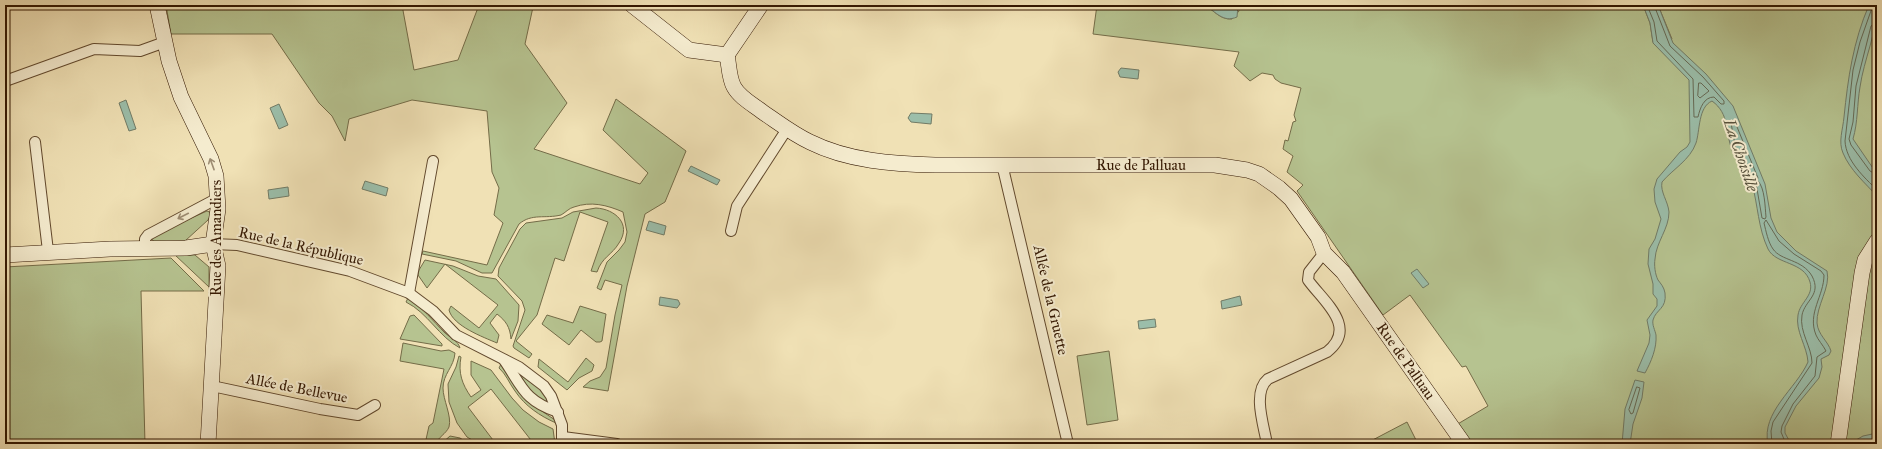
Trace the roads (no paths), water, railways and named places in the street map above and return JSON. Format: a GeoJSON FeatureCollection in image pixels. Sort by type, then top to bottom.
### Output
{"type":"FeatureCollection","features":[{"type":"Feature","properties":{"kind":"street","name":"Rue des Amandiers"},"geometry":{"type":"LineString","coordinates":[[157,5],[165,42],[181,97],[210,159],[216,176],[218,198],[213,244],[218,266],[208,444]]}},
{"type":"Feature","properties":{"kind":"street"},"geometry":{"type":"LineString","coordinates":[[632,5],[689,50],[727,55],[761,5]]}},
{"type":"Feature","properties":{"kind":"street"},"geometry":{"type":"LineString","coordinates":[[8,80],[94,49],[140,51],[165,42]]}},
{"type":"Feature","properties":{"kind":"street","name":"Rue de Palluau"},"geometry":{"type":"LineString","coordinates":[[727,55],[733,87],[741,96],[787,129],[823,148],[861,158],[899,164],[1215,165],[1238,167],[1259,174],[1270,180],[1291,199],[1318,237],[1324,253],[1343,272],[1464,444]]}},
{"type":"Feature","properties":{"kind":"street"},"geometry":{"type":"LineString","coordinates":[[731,231],[737,206],[787,129]]}},
{"type":"Feature","properties":{"kind":"street"},"geometry":{"type":"LineString","coordinates":[[35,142],[48,251]]}},
{"type":"Feature","properties":{"kind":"street"},"geometry":{"type":"LineString","coordinates":[[409,293],[433,161]]}},
{"type":"Feature","properties":{"kind":"street","name":"Allée de la Gruette"},"geometry":{"type":"LineString","coordinates":[[1002,164],[1068,444]]}},
{"type":"Feature","properties":{"kind":"street"},"geometry":{"type":"LineString","coordinates":[[145,247],[145,239],[148,235],[218,198]]}},
{"type":"Feature","properties":{"kind":"street"},"geometry":{"type":"LineString","coordinates":[[1838,444],[1861,280],[1865,260],[1877,240]]}},
{"type":"Feature","properties":{"kind":"street"},"geometry":{"type":"LineString","coordinates":[[5,255],[48,251],[145,247],[186,248],[213,244]]}},
{"type":"Feature","properties":{"kind":"street","name":"Rue de la République"},"geometry":{"type":"LineString","coordinates":[[213,244],[237,245],[343,269],[409,293],[433,311],[456,335],[503,358],[535,377],[544,386],[556,408],[562,425],[562,440]]}},
{"type":"Feature","properties":{"kind":"street"},"geometry":{"type":"LineString","coordinates":[[1267,444],[1259,396],[1263,384],[1268,379],[1327,352],[1337,341],[1339,328],[1335,314],[1329,303],[1308,280],[1309,272],[1324,253]]}},
{"type":"Feature","properties":{"kind":"street"},"geometry":{"type":"LineString","coordinates":[[503,358],[517,382],[533,401],[544,407],[556,408]]}},
{"type":"Feature","properties":{"kind":"street","name":"Allée de Bellevue"},"geometry":{"type":"LineString","coordinates":[[212,386],[320,409],[358,415],[375,405]]}},
{"type":"Feature","properties":{"kind":"street"},"geometry":{"type":"LineString","coordinates":[[562,440],[617,444]]}},
{"type":"Feature","properties":{"kind":"water"},"geometry":{"type":"Polygon","coordinates":[[[1205,5],[1238,5],[1237,17],[1228,19],[1224,18],[1205,5]]]}},
{"type":"Feature","properties":{"kind":"water","name":"La Choisille"},"geometry":{"type":"Polygon","coordinates":[[[1643,5],[1658,5],[1673,43],[1706,74],[1733,106],[1765,184],[1771,218],[1777,232],[1796,251],[1827,271],[1827,283],[1817,317],[1817,323],[1819,331],[1831,351],[1829,355],[1821,359],[1822,367],[1819,378],[1796,406],[1785,427],[1785,433],[1791,444],[1768,444],[1767,432],[1774,411],[1803,372],[1808,362],[1806,350],[1798,327],[1798,315],[1801,306],[1810,291],[1810,282],[1807,275],[1802,270],[1777,258],[1768,249],[1762,233],[1754,192],[1750,180],[1746,171],[1732,150],[1722,112],[1712,101],[1704,108],[1700,120],[1696,143],[1690,154],[1662,182],[1662,189],[1669,212],[1667,224],[1656,253],[1655,270],[1658,280],[1664,289],[1665,298],[1663,306],[1656,313],[1653,320],[1656,335],[1655,350],[1645,373],[1637,371],[1649,343],[1650,335],[1647,320],[1657,306],[1657,299],[1653,294],[1653,284],[1648,264],[1649,249],[1655,239],[1661,219],[1655,202],[1654,189],[1657,179],[1690,142],[1689,80],[1653,43],[1650,23],[1643,5]]]}},
{"type":"Feature","properties":{"kind":"water"},"geometry":{"type":"Polygon","coordinates":[[[1869,5],[1877,5],[1875,26],[1862,77],[1853,139],[1877,174],[1877,196],[1850,165],[1843,153],[1841,144],[1847,88],[1852,60],[1863,19],[1869,5]]]}},
{"type":"Feature","properties":{"kind":"water"},"geometry":{"type":"Polygon","coordinates":[[[1121,68],[1139,70],[1138,79],[1120,77],[1118,72],[1121,68]]]}},
{"type":"Feature","properties":{"kind":"water"},"geometry":{"type":"Polygon","coordinates":[[[126,100],[136,129],[129,131],[119,103],[126,100]]]}},
{"type":"Feature","properties":{"kind":"water"},"geometry":{"type":"Polygon","coordinates":[[[279,104],[288,125],[279,129],[270,108],[279,104]]]}},
{"type":"Feature","properties":{"kind":"water"},"geometry":{"type":"Polygon","coordinates":[[[911,113],[932,114],[931,124],[911,122],[908,118],[911,113]]]}},
{"type":"Feature","properties":{"kind":"water"},"geometry":{"type":"Polygon","coordinates":[[[691,166],[720,180],[717,185],[688,171],[691,166]]]}},
{"type":"Feature","properties":{"kind":"water"},"geometry":{"type":"Polygon","coordinates":[[[365,181],[388,188],[386,196],[362,189],[365,181]]]}},
{"type":"Feature","properties":{"kind":"water"},"geometry":{"type":"Polygon","coordinates":[[[288,187],[289,196],[269,199],[268,190],[288,187]]]}},
{"type":"Feature","properties":{"kind":"water"},"geometry":{"type":"Polygon","coordinates":[[[649,221],[666,226],[664,235],[646,230],[649,221]]]}},
{"type":"Feature","properties":{"kind":"water"},"geometry":{"type":"Polygon","coordinates":[[[1417,269],[1429,284],[1423,288],[1411,273],[1417,269]]]}},
{"type":"Feature","properties":{"kind":"water"},"geometry":{"type":"Polygon","coordinates":[[[1240,296],[1242,305],[1222,309],[1221,301],[1240,296]]]}},
{"type":"Feature","properties":{"kind":"water"},"geometry":{"type":"Polygon","coordinates":[[[660,297],[678,300],[680,304],[677,308],[659,305],[660,297]]]}},
{"type":"Feature","properties":{"kind":"water"},"geometry":{"type":"Polygon","coordinates":[[[1155,319],[1156,327],[1139,329],[1138,321],[1155,319]]]}},
{"type":"Feature","properties":{"kind":"water"},"geometry":{"type":"Polygon","coordinates":[[[1635,380],[1644,382],[1642,398],[1633,424],[1630,444],[1622,444],[1625,409],[1635,380]]]}},
{"type":"Feature","properties":{"kind":"water"},"geometry":{"type":"Polygon","coordinates":[[[1877,433],[1877,444],[1849,444],[1863,436],[1877,433]]]}}]}
